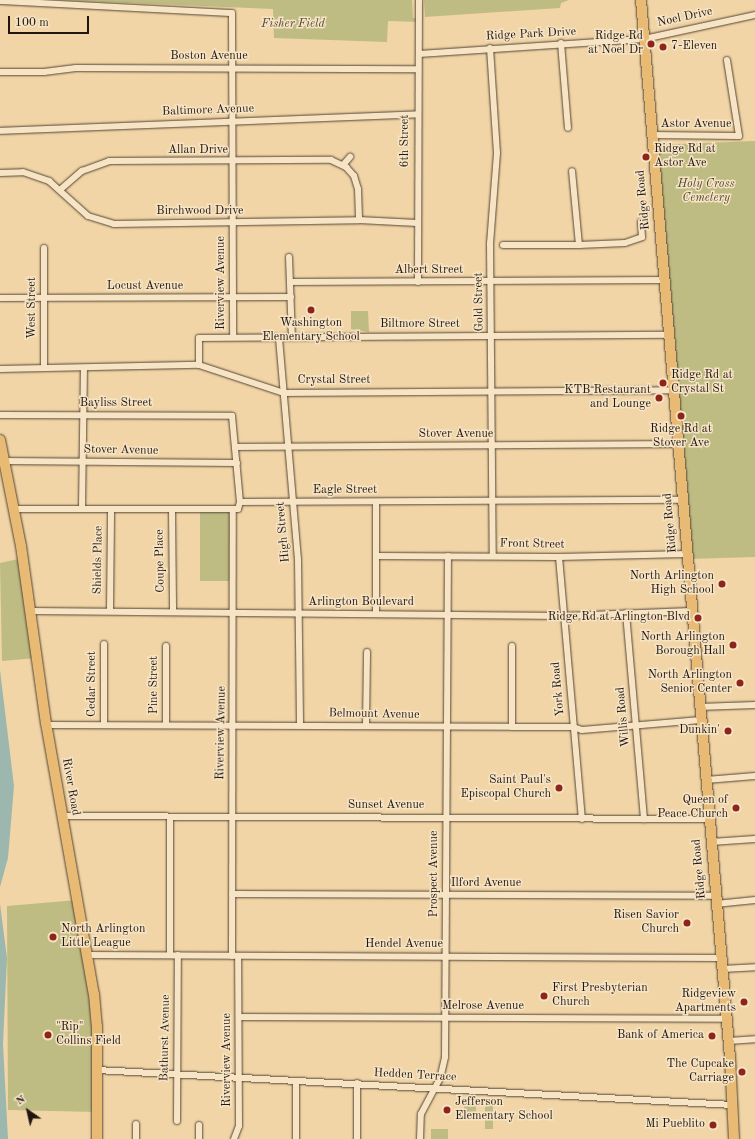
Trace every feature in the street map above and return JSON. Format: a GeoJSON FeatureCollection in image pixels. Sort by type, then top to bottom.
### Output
{"type":"FeatureCollection","features":[{"type":"Feature","properties":{"kind":"main road","name":"Ridge Road"},"geometry":{"type":"LineString","coordinates":[[641,0],[728,1042],[734,1139]]}},
{"type":"Feature","properties":{"kind":"main road","name":"River Road"},"geometry":{"type":"LineString","coordinates":[[0,440],[14,509],[46,725],[96,1013],[97,1139]]}},
{"type":"Feature","properties":{"kind":"street","name":"6th Street"},"geometry":{"type":"LineString","coordinates":[[418,282],[417,114],[419,0]]}},
{"type":"Feature","properties":{"kind":"street","name":"Riverview Avenue"},"geometry":{"type":"LineString","coordinates":[[0,1],[232,13],[233,337]]}},
{"type":"Feature","properties":{"kind":"street","name":"Noel Drive"},"geometry":{"type":"LineString","coordinates":[[644,38],[755,14]]}},
{"type":"Feature","properties":{"kind":"street","name":"Ridge Park Drive"},"geometry":{"type":"LineString","coordinates":[[418,54],[644,38]]}},
{"type":"Feature","properties":{"kind":"street"},"geometry":{"type":"LineString","coordinates":[[561,43],[568,128]]}},
{"type":"Feature","properties":{"kind":"street","name":"Gold Street"},"geometry":{"type":"LineString","coordinates":[[490,48],[497,153],[490,243],[494,556]]}},
{"type":"Feature","properties":{"kind":"street","name":"Astor Avenue"},"geometry":{"type":"LineString","coordinates":[[652,136],[739,136],[727,60]]}},
{"type":"Feature","properties":{"kind":"street","name":"Boston Avenue"},"geometry":{"type":"LineString","coordinates":[[0,72],[44,72],[76,68],[418,69]]}},
{"type":"Feature","properties":{"kind":"street","name":"Baltimore Avenue"},"geometry":{"type":"LineString","coordinates":[[0,131],[417,114]]}},
{"type":"Feature","properties":{"kind":"street"},"geometry":{"type":"LineString","coordinates":[[350,157],[343,165],[350,171],[357,182],[359,220]]}},
{"type":"Feature","properties":{"kind":"street","name":"Allan Drive"},"geometry":{"type":"LineString","coordinates":[[61,189],[82,171],[102,163],[233,162],[323,159],[343,165]]}},
{"type":"Feature","properties":{"kind":"street","name":"Birchwood Drive"},"geometry":{"type":"LineString","coordinates":[[0,173],[13,171],[32,173],[61,189],[88,216],[114,224],[233,224],[359,220],[417,223]]}},
{"type":"Feature","properties":{"kind":"street"},"geometry":{"type":"LineString","coordinates":[[572,171],[579,244]]}},
{"type":"Feature","properties":{"kind":"street"},"geometry":{"type":"LineString","coordinates":[[503,245],[625,244],[642,237],[641,222]]}},
{"type":"Feature","properties":{"kind":"street","name":"West Street"},"geometry":{"type":"LineString","coordinates":[[44,248],[44,368]]}},
{"type":"Feature","properties":{"kind":"street"},"geometry":{"type":"LineString","coordinates":[[289,257],[292,337]]}},
{"type":"Feature","properties":{"kind":"street","name":"Albert Street"},"geometry":{"type":"LineString","coordinates":[[290,282],[664,280]]}},
{"type":"Feature","properties":{"kind":"street","name":"Locust Avenue"},"geometry":{"type":"LineString","coordinates":[[0,298],[291,297]]}},
{"type":"Feature","properties":{"kind":"street","name":"Biltmore Street"},"geometry":{"type":"LineString","coordinates":[[199,364],[198,338],[668,335]]}},
{"type":"Feature","properties":{"kind":"street","name":"High Street"},"geometry":{"type":"LineString","coordinates":[[279,338],[298,559],[300,725]]}},
{"type":"Feature","properties":{"kind":"street","name":"Crystal Street"},"geometry":{"type":"LineString","coordinates":[[0,369],[84,369],[199,364],[284,393],[673,390]]}},
{"type":"Feature","properties":{"kind":"street"},"geometry":{"type":"LineString","coordinates":[[82,508],[84,369]]}},
{"type":"Feature","properties":{"kind":"street","name":"Bayliss Street"},"geometry":{"type":"LineString","coordinates":[[0,415],[232,416],[235,447]]}},
{"type":"Feature","properties":{"kind":"street","name":"Stover Avenue"},"geometry":{"type":"LineString","coordinates":[[235,447],[678,444]]}},
{"type":"Feature","properties":{"kind":"street"},"geometry":{"type":"LineString","coordinates":[[14,509],[82,508],[233,510],[240,507],[235,447]]}},
{"type":"Feature","properties":{"kind":"street","name":"Stover Avenue"},"geometry":{"type":"LineString","coordinates":[[4,461],[237,463]]}},
{"type":"Feature","properties":{"kind":"street","name":"Eagle Street"},"geometry":{"type":"LineString","coordinates":[[240,502],[682,500]]}},
{"type":"Feature","properties":{"kind":"street"},"geometry":{"type":"LineString","coordinates":[[376,502],[376,614]]}},
{"type":"Feature","properties":{"kind":"street","name":"Shields Place"},"geometry":{"type":"LineString","coordinates":[[110,611],[111,509]]}},
{"type":"Feature","properties":{"kind":"street","name":"Coupe Place"},"geometry":{"type":"LineString","coordinates":[[172,510],[173,612]]}},
{"type":"Feature","properties":{"kind":"street","name":"Riverview Avenue"},"geometry":{"type":"LineString","coordinates":[[233,510],[234,612],[232,894],[239,1017],[238,1126],[234,1139]]}},
{"type":"Feature","properties":{"kind":"street","name":"Front Street"},"geometry":{"type":"LineString","coordinates":[[376,556],[559,557],[687,554]]}},
{"type":"Feature","properties":{"kind":"street","name":"Prospect Avenue"},"geometry":{"type":"LineString","coordinates":[[420,1139],[421,1114],[443,1069],[446,1018],[448,556]]}},
{"type":"Feature","properties":{"kind":"street","name":"York Road"},"geometry":{"type":"LineString","coordinates":[[559,557],[582,819]]}},
{"type":"Feature","properties":{"kind":"street","name":"Arlington Boulevard"},"geometry":{"type":"LineString","coordinates":[[30,611],[564,616],[691,611]]}},
{"type":"Feature","properties":{"kind":"street","name":"Willis Road"},"geometry":{"type":"LineString","coordinates":[[626,613],[644,820]]}},
{"type":"Feature","properties":{"kind":"street","name":"Cedar Street"},"geometry":{"type":"LineString","coordinates":[[104,644],[104,725]]}},
{"type":"Feature","properties":{"kind":"street","name":"Pine Street"},"geometry":{"type":"LineString","coordinates":[[166,646],[166,725]]}},
{"type":"Feature","properties":{"kind":"street"},"geometry":{"type":"LineString","coordinates":[[512,646],[512,727]]}},
{"type":"Feature","properties":{"kind":"street"},"geometry":{"type":"LineString","coordinates":[[366,726],[367,652]]}},
{"type":"Feature","properties":{"kind":"street"},"geometry":{"type":"LineString","coordinates":[[700,707],[755,705]]}},
{"type":"Feature","properties":{"kind":"street","name":"Belmount Avenue"},"geometry":{"type":"LineString","coordinates":[[46,725],[573,727],[582,730],[701,720]]}},
{"type":"Feature","properties":{"kind":"street"},"geometry":{"type":"LineString","coordinates":[[706,780],[755,776]]}},
{"type":"Feature","properties":{"kind":"street","name":"Sunset Avenue"},"geometry":{"type":"LineString","coordinates":[[62,816],[644,820],[709,819]]}},
{"type":"Feature","properties":{"kind":"street"},"geometry":{"type":"LineString","coordinates":[[170,817],[170,955]]}},
{"type":"Feature","properties":{"kind":"street"},"geometry":{"type":"LineString","coordinates":[[711,842],[755,839]]}},
{"type":"Feature","properties":{"kind":"street","name":"Ilford Avenue"},"geometry":{"type":"LineString","coordinates":[[232,894],[446,894],[755,900]]}},
{"type":"Feature","properties":{"kind":"street","name":"Hendel Avenue"},"geometry":{"type":"LineString","coordinates":[[87,955],[721,958]]}},
{"type":"Feature","properties":{"kind":"street","name":"Bathurst Avenue"},"geometry":{"type":"LineString","coordinates":[[177,1120],[178,955]]}},
{"type":"Feature","properties":{"kind":"street"},"geometry":{"type":"LineString","coordinates":[[722,969],[755,966]]}},
{"type":"Feature","properties":{"kind":"street","name":"Melrose Avenue"},"geometry":{"type":"LineString","coordinates":[[239,1017],[726,1020]]}},
{"type":"Feature","properties":{"kind":"street"},"geometry":{"type":"LineString","coordinates":[[728,1042],[755,1039]]}},
{"type":"Feature","properties":{"kind":"street","name":"Hedden Terrace"},"geometry":{"type":"LineString","coordinates":[[97,1070],[177,1073],[732,1105]]}},
{"type":"Feature","properties":{"kind":"street"},"geometry":{"type":"LineString","coordinates":[[296,1081],[296,1139]]}},
{"type":"Feature","properties":{"kind":"street"},"geometry":{"type":"LineString","coordinates":[[357,1083],[357,1139]]}},
{"type":"Feature","properties":{"kind":"street"},"geometry":{"type":"LineString","coordinates":[[136,1124],[136,1139]]}},
{"type":"Feature","properties":{"kind":"street"},"geometry":{"type":"LineString","coordinates":[[199,1125],[199,1139]]}},
{"type":"Feature","properties":{"kind":"green space","name":"Fisher Field"},"geometry":{"type":"Polygon","coordinates":[[[55,0],[412,0],[413,18],[419,18],[419,22],[388,21],[387,42],[274,38],[273,9],[55,0]]]}},
{"type":"Feature","properties":{"kind":"green space"},"geometry":{"type":"Polygon","coordinates":[[[424,0],[569,0],[561,3],[560,8],[425,17],[424,0]]]}},
{"type":"Feature","properties":{"kind":"green space","name":"Holy Cross Cemetery"},"geometry":{"type":"Polygon","coordinates":[[[755,141],[755,557],[687,559],[653,145],[755,141]]]}},
{"type":"Feature","properties":{"kind":"green space"},"geometry":{"type":"Polygon","coordinates":[[[351,311],[368,311],[369,332],[351,329],[351,311]]]}},
{"type":"Feature","properties":{"kind":"green space"},"geometry":{"type":"Polygon","coordinates":[[[200,510],[233,510],[233,581],[200,581],[200,510]]]}},
{"type":"Feature","properties":{"kind":"green space"},"geometry":{"type":"Polygon","coordinates":[[[23,558],[36,658],[2,661],[0,563],[23,558]]]}},
{"type":"Feature","properties":{"kind":"green space"},"geometry":{"type":"Polygon","coordinates":[[[77,900],[94,994],[97,1112],[8,1110],[7,906],[77,900]]]}},
{"type":"Feature","properties":{"kind":"green space"},"geometry":{"type":"Polygon","coordinates":[[[464,1102],[476,1102],[476,1118],[464,1118],[464,1102]]]}},
{"type":"Feature","properties":{"kind":"green space"},"geometry":{"type":"Polygon","coordinates":[[[485,1106],[493,1106],[493,1129],[485,1129],[485,1106]]]}},
{"type":"Feature","properties":{"kind":"green space"},"geometry":{"type":"Polygon","coordinates":[[[431,1129],[448,1129],[448,1139],[431,1139],[431,1129]]]}},
{"type":"Feature","properties":{"kind":"water"},"geometry":{"type":"Polygon","coordinates":[[[0,670],[14,786],[8,858],[0,887],[0,670]]]}},
{"type":"Feature","properties":{"kind":"water"},"geometry":{"type":"Polygon","coordinates":[[[0,904],[7,958],[3,1044],[8,1139],[0,1139],[0,904]]]}},
{"type":"Feature","properties":{"kind":"place","name":"Ridge Rd at Noel Dr"},"geometry":{"type":"Point","coordinates":[651,44]}},
{"type":"Feature","properties":{"kind":"place","name":"7-Eleven"},"geometry":{"type":"Point","coordinates":[663,47]}},
{"type":"Feature","properties":{"kind":"place","name":"Ridge Rd at Astor Ave"},"geometry":{"type":"Point","coordinates":[646,157]}},
{"type":"Feature","properties":{"kind":"place","name":"Washington Elementary School"},"geometry":{"type":"Point","coordinates":[311,310]}},
{"type":"Feature","properties":{"kind":"place","name":"Ridge Rd at Crystal St"},"geometry":{"type":"Point","coordinates":[663,383]}},
{"type":"Feature","properties":{"kind":"place","name":"KTB Restaurant and Lounge"},"geometry":{"type":"Point","coordinates":[659,398]}},
{"type":"Feature","properties":{"kind":"place","name":"Ridge Rd at Stover Ave"},"geometry":{"type":"Point","coordinates":[681,416]}},
{"type":"Feature","properties":{"kind":"place","name":"North Arlington High School"},"geometry":{"type":"Point","coordinates":[722,584]}},
{"type":"Feature","properties":{"kind":"place","name":"Ridge Rd at Arlington Blvd"},"geometry":{"type":"Point","coordinates":[698,618]}},
{"type":"Feature","properties":{"kind":"place","name":"North Arlington Borough Hall"},"geometry":{"type":"Point","coordinates":[733,645]}},
{"type":"Feature","properties":{"kind":"place","name":"North Arlington Senior Center"},"geometry":{"type":"Point","coordinates":[740,683]}},
{"type":"Feature","properties":{"kind":"place","name":"Dunkin'"},"geometry":{"type":"Point","coordinates":[728,731]}},
{"type":"Feature","properties":{"kind":"place","name":"Saint Paul's Episcopal Church"},"geometry":{"type":"Point","coordinates":[559,788]}},
{"type":"Feature","properties":{"kind":"place","name":"Queen of Peace Church"},"geometry":{"type":"Point","coordinates":[736,808]}},
{"type":"Feature","properties":{"kind":"place","name":"Risen Savior Church"},"geometry":{"type":"Point","coordinates":[687,923]}},
{"type":"Feature","properties":{"kind":"place","name":"North Arlington Little League"},"geometry":{"type":"Point","coordinates":[53,937]}},
{"type":"Feature","properties":{"kind":"place","name":"First Presbyterian Church"},"geometry":{"type":"Point","coordinates":[544,996]}},
{"type":"Feature","properties":{"kind":"place","name":"Ridgeview Apartments"},"geometry":{"type":"Point","coordinates":[744,1002]}},
{"type":"Feature","properties":{"kind":"place","name":"\"Rip\" Collins Field"},"geometry":{"type":"Point","coordinates":[48,1035]}},
{"type":"Feature","properties":{"kind":"place","name":"Bank of America"},"geometry":{"type":"Point","coordinates":[712,1036]}},
{"type":"Feature","properties":{"kind":"place","name":"The Cupcake Carriage"},"geometry":{"type":"Point","coordinates":[742,1072]}},
{"type":"Feature","properties":{"kind":"place","name":"Jefferson Elementary School"},"geometry":{"type":"Point","coordinates":[447,1110]}},
{"type":"Feature","properties":{"kind":"place","name":"Mi Pueblito"},"geometry":{"type":"Point","coordinates":[713,1125]}}]}
